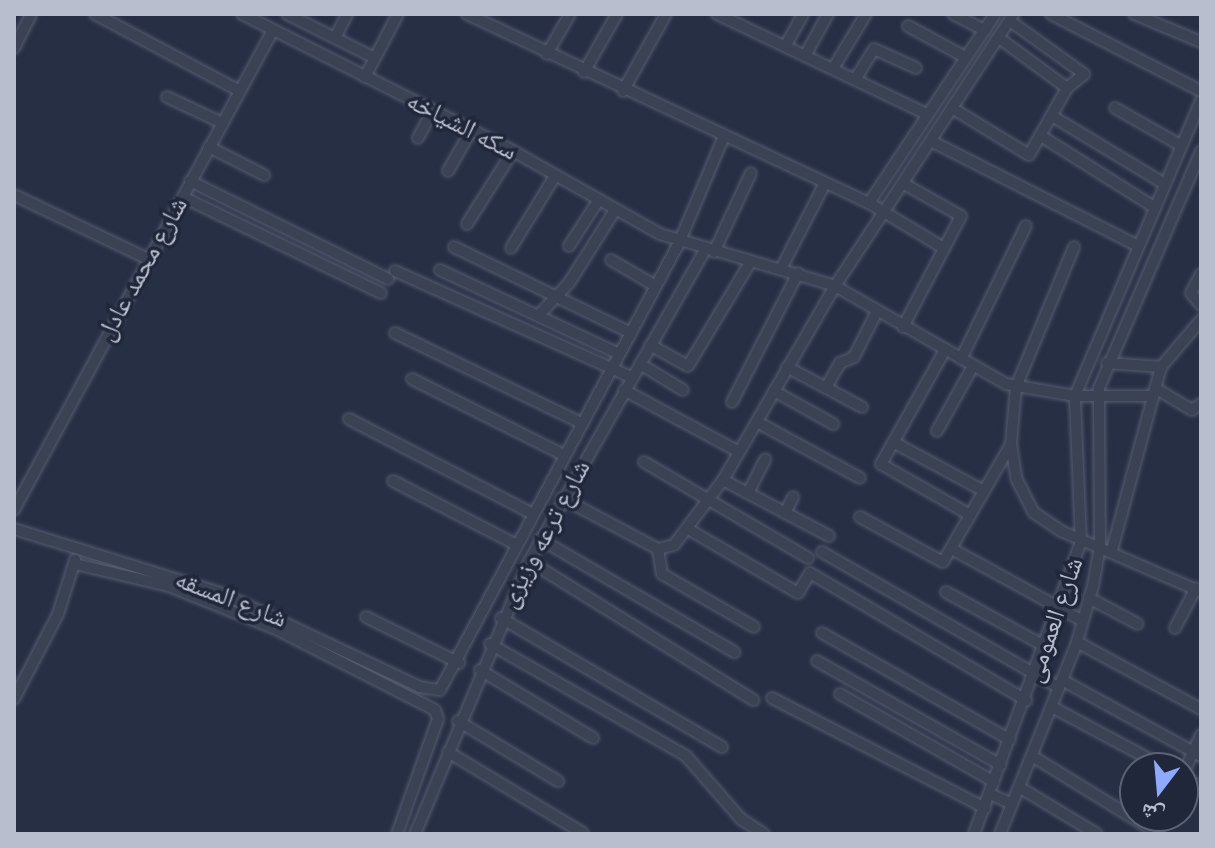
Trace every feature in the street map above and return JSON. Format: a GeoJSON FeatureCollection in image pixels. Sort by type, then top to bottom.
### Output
{"type":"FeatureCollection","features":[{"type":"Feature","properties":{"kind":"street"},"geometry":{"type":"LineString","coordinates":[[14,48],[31,14]]}},
{"type":"Feature","properties":{"kind":"street"},"geometry":{"type":"LineString","coordinates":[[95,14],[240,91]]}},
{"type":"Feature","properties":{"kind":"street","name":"سكه الشياخه"},"geometry":{"type":"LineString","coordinates":[[242,14],[472,129],[679,243],[798,273],[835,286],[903,327],[1016,387],[1097,398],[1154,392]]}},
{"type":"Feature","properties":{"kind":"street"},"geometry":{"type":"LineString","coordinates":[[288,14],[375,58]]}},
{"type":"Feature","properties":{"kind":"street","name":"شارع محمد عادل"},"geometry":{"type":"LineString","coordinates":[[14,510],[222,123],[288,14]]}},
{"type":"Feature","properties":{"kind":"street"},"geometry":{"type":"LineString","coordinates":[[335,38],[347,14]]}},
{"type":"Feature","properties":{"kind":"street"},"geometry":{"type":"LineString","coordinates":[[365,77],[398,14]]}},
{"type":"Feature","properties":{"kind":"street"},"geometry":{"type":"LineString","coordinates":[[467,14],[623,91],[869,203],[942,247]]}},
{"type":"Feature","properties":{"kind":"street"},"geometry":{"type":"LineString","coordinates":[[547,54],[570,14]]}},
{"type":"Feature","properties":{"kind":"street"},"geometry":{"type":"LineString","coordinates":[[584,72],[617,14]]}},
{"type":"Feature","properties":{"kind":"street"},"geometry":{"type":"LineString","coordinates":[[623,91],[666,14]]}},
{"type":"Feature","properties":{"kind":"street"},"geometry":{"type":"LineString","coordinates":[[717,14],[834,67],[925,113]]}},
{"type":"Feature","properties":{"kind":"street"},"geometry":{"type":"LineString","coordinates":[[786,45],[803,14]]}},
{"type":"Feature","properties":{"kind":"street"},"geometry":{"type":"LineString","coordinates":[[806,54],[828,14]]}},
{"type":"Feature","properties":{"kind":"street"},"geometry":{"type":"LineString","coordinates":[[834,67],[866,14]]}},
{"type":"Feature","properties":{"kind":"street"},"geometry":{"type":"LineString","coordinates":[[953,14],[985,30]]}},
{"type":"Feature","properties":{"kind":"street"},"geometry":{"type":"LineString","coordinates":[[869,203],[925,113],[995,14]]}},
{"type":"Feature","properties":{"kind":"street"},"geometry":{"type":"LineString","coordinates":[[1051,14],[1201,91]]}},
{"type":"Feature","properties":{"kind":"street"},"geometry":{"type":"LineString","coordinates":[[1134,14],[1148,17],[1201,42]]}},
{"type":"Feature","properties":{"kind":"street"},"geometry":{"type":"LineString","coordinates":[[661,550],[688,529],[723,480],[835,286],[904,184],[952,108],[1012,18],[1084,74],[1067,88],[1029,155],[952,108]]}},
{"type":"Feature","properties":{"kind":"street"},"geometry":{"type":"LineString","coordinates":[[908,26],[965,57]]}},
{"type":"Feature","properties":{"kind":"street"},"geometry":{"type":"LineString","coordinates":[[999,38],[1067,88]]}},
{"type":"Feature","properties":{"kind":"street"},"geometry":{"type":"LineString","coordinates":[[856,78],[874,49],[916,68]]}},
{"type":"Feature","properties":{"kind":"street"},"geometry":{"type":"LineString","coordinates":[[167,97],[222,123]]}},
{"type":"Feature","properties":{"kind":"street"},"geometry":{"type":"LineString","coordinates":[[1075,396],[1152,206],[1201,101]]}},
{"type":"Feature","properties":{"kind":"street"},"geometry":{"type":"LineString","coordinates":[[1115,108],[1180,145]]}},
{"type":"Feature","properties":{"kind":"street"},"geometry":{"type":"LineString","coordinates":[[418,138],[433,110]]}},
{"type":"Feature","properties":{"kind":"street"},"geometry":{"type":"LineString","coordinates":[[1052,116],[1163,183]]}},
{"type":"Feature","properties":{"kind":"street"},"geometry":{"type":"LineString","coordinates":[[448,171],[472,129]]}},
{"type":"Feature","properties":{"kind":"street","name":"شارع ترعه وزيزى"},"geometry":{"type":"LineString","coordinates":[[440,690],[459,663],[531,513],[679,243],[724,136]]}},
{"type":"Feature","properties":{"kind":"street"},"geometry":{"type":"LineString","coordinates":[[1041,136],[1152,206]]}},
{"type":"Feature","properties":{"kind":"street"},"geometry":{"type":"LineString","coordinates":[[931,141],[1136,245]]}},
{"type":"Feature","properties":{"kind":"street"},"geometry":{"type":"LineString","coordinates":[[209,147],[264,175]]}},
{"type":"Feature","properties":{"kind":"street"},"geometry":{"type":"LineString","coordinates":[[467,224],[513,151]]}},
{"type":"Feature","properties":{"kind":"street","name":"شارع العمومى"},"geometry":{"type":"LineString","coordinates":[[1000,834],[1077,642],[1089,598],[1100,547],[1096,491],[1097,398],[1107,363],[1200,156]]}},
{"type":"Feature","properties":{"kind":"street","name":"شارع ترعه وزيزى"},"geometry":{"type":"LineString","coordinates":[[415,834],[501,618],[540,539],[631,377],[710,251],[751,173]]}},
{"type":"Feature","properties":{"kind":"street"},"geometry":{"type":"LineString","coordinates":[[511,248],[555,176]]}},
{"type":"Feature","properties":{"kind":"street"},"geometry":{"type":"LineString","coordinates":[[190,181],[391,275],[631,377]]}},
{"type":"Feature","properties":{"kind":"street"},"geometry":{"type":"LineString","coordinates":[[781,269],[825,183]]}},
{"type":"Feature","properties":{"kind":"street"},"geometry":{"type":"LineString","coordinates":[[903,327],[944,258],[942,247],[961,216],[904,184]]}},
{"type":"Feature","properties":{"kind":"street"},"geometry":{"type":"LineString","coordinates":[[14,195],[150,260]]}},
{"type":"Feature","properties":{"kind":"street"},"geometry":{"type":"LineString","coordinates":[[183,197],[381,293]]}},
{"type":"Feature","properties":{"kind":"street"},"geometry":{"type":"LineString","coordinates":[[569,246],[598,201]]}},
{"type":"Feature","properties":{"kind":"street"},"geometry":{"type":"LineString","coordinates":[[538,316],[556,297],[615,210]]}},
{"type":"Feature","properties":{"kind":"street"},"geometry":{"type":"LineString","coordinates":[[961,359],[1026,226]]}},
{"type":"Feature","properties":{"kind":"street"},"geometry":{"type":"LineString","coordinates":[[454,247],[629,332]]}},
{"type":"Feature","properties":{"kind":"street"},"geometry":{"type":"LineString","coordinates":[[1074,247],[1016,387],[1011,444],[1017,480],[1033,512],[1081,542],[1112,550],[1198,590],[1175,628]]}},
{"type":"Feature","properties":{"kind":"street"},"geometry":{"type":"LineString","coordinates":[[611,260],[654,285]]}},
{"type":"Feature","properties":{"kind":"street"},"geometry":{"type":"LineString","coordinates":[[650,345],[687,367],[751,261]]}},
{"type":"Feature","properties":{"kind":"street"},"geometry":{"type":"LineString","coordinates":[[440,270],[617,353]]}},
{"type":"Feature","properties":{"kind":"street"},"geometry":{"type":"LineString","coordinates":[[732,402],[798,273]]}},
{"type":"Feature","properties":{"kind":"street"},"geometry":{"type":"LineString","coordinates":[[1201,274],[1191,293],[1201,305]]}},
{"type":"Feature","properties":{"kind":"street"},"geometry":{"type":"LineString","coordinates":[[826,388],[840,363],[854,357],[877,311]]}},
{"type":"Feature","properties":{"kind":"street"},"geometry":{"type":"LineString","coordinates":[[1112,550],[1161,367],[1201,320]]}},
{"type":"Feature","properties":{"kind":"street"},"geometry":{"type":"LineString","coordinates":[[395,333],[579,422]]}},
{"type":"Feature","properties":{"kind":"street"},"geometry":{"type":"LineString","coordinates":[[945,350],[881,464],[970,515]]}},
{"type":"Feature","properties":{"kind":"street"},"geometry":{"type":"LineString","coordinates":[[1107,363],[1161,367]]}},
{"type":"Feature","properties":{"kind":"street"},"geometry":{"type":"LineString","coordinates":[[640,364],[683,390]]}},
{"type":"Feature","properties":{"kind":"street"},"geometry":{"type":"LineString","coordinates":[[937,431],[973,366]]}},
{"type":"Feature","properties":{"kind":"street"},"geometry":{"type":"LineString","coordinates":[[787,367],[862,407]]}},
{"type":"Feature","properties":{"kind":"street"},"geometry":{"type":"LineString","coordinates":[[412,379],[562,454]]}},
{"type":"Feature","properties":{"kind":"street"},"geometry":{"type":"LineString","coordinates":[[624,390],[739,452]]}},
{"type":"Feature","properties":{"kind":"street"},"geometry":{"type":"LineString","coordinates":[[774,391],[833,424]]}},
{"type":"Feature","properties":{"kind":"street"},"geometry":{"type":"LineString","coordinates":[[1154,392],[1192,410],[1201,404]]}},
{"type":"Feature","properties":{"kind":"street","name":"شارع العمومى"},"geometry":{"type":"LineString","coordinates":[[974,834],[1036,675],[1081,542],[1075,396]]}},
{"type":"Feature","properties":{"kind":"street"},"geometry":{"type":"LineString","coordinates":[[349,419],[531,513]]}},
{"type":"Feature","properties":{"kind":"street"},"geometry":{"type":"LineString","coordinates":[[757,422],[860,478]]}},
{"type":"Feature","properties":{"kind":"street"},"geometry":{"type":"LineString","coordinates":[[893,442],[984,491]]}},
{"type":"Feature","properties":{"kind":"street"},"geometry":{"type":"LineString","coordinates":[[860,517],[943,562],[1011,444]]}},
{"type":"Feature","properties":{"kind":"street"},"geometry":{"type":"LineString","coordinates":[[748,493],[765,459]]}},
{"type":"Feature","properties":{"kind":"street"},"geometry":{"type":"LineString","coordinates":[[644,462],[808,558]]}},
{"type":"Feature","properties":{"kind":"street"},"geometry":{"type":"LineString","coordinates":[[723,480],[829,536]]}},
{"type":"Feature","properties":{"kind":"street"},"geometry":{"type":"LineString","coordinates":[[393,481],[515,544]]}},
{"type":"Feature","properties":{"kind":"street"},"geometry":{"type":"LineString","coordinates":[[1078,493],[1096,491]]}},
{"type":"Feature","properties":{"kind":"street"},"geometry":{"type":"LineString","coordinates":[[785,513],[793,497]]}},
{"type":"Feature","properties":{"kind":"street"},"geometry":{"type":"LineString","coordinates":[[562,498],[661,550]]}},
{"type":"Feature","properties":{"kind":"street","name":"شارع المسقه"},"geometry":{"type":"LineString","coordinates":[[14,529],[76,551],[146,566],[221,593],[420,687],[440,690]]}},
{"type":"Feature","properties":{"kind":"street"},"geometry":{"type":"LineString","coordinates":[[688,529],[798,593],[810,573],[1026,700]]}},
{"type":"Feature","properties":{"kind":"street"},"geometry":{"type":"LineString","coordinates":[[540,539],[734,652]]}},
{"type":"Feature","properties":{"kind":"street"},"geometry":{"type":"LineString","coordinates":[[952,549],[1083,621]]}},
{"type":"Feature","properties":{"kind":"street"},"geometry":{"type":"LineString","coordinates":[[661,550],[662,574],[754,627]]}},
{"type":"Feature","properties":{"kind":"street"},"geometry":{"type":"LineString","coordinates":[[14,699],[58,614],[75,564],[76,551]]}},
{"type":"Feature","properties":{"kind":"street"},"geometry":{"type":"LineString","coordinates":[[822,552],[1036,675],[1061,684],[1193,752]]}},
{"type":"Feature","properties":{"kind":"street"},"geometry":{"type":"LineString","coordinates":[[529,561],[753,700]]}},
{"type":"Feature","properties":{"kind":"street","name":"شارع المسقه"},"geometry":{"type":"LineString","coordinates":[[75,564],[169,586],[276,629],[437,713],[397,834]]}},
{"type":"Feature","properties":{"kind":"street"},"geometry":{"type":"LineString","coordinates":[[946,592],[1046,647]]}},
{"type":"Feature","properties":{"kind":"street"},"geometry":{"type":"LineString","coordinates":[[1089,598],[1138,624]]}},
{"type":"Feature","properties":{"kind":"street"},"geometry":{"type":"LineString","coordinates":[[366,617],[459,663]]}},
{"type":"Feature","properties":{"kind":"street"},"geometry":{"type":"LineString","coordinates":[[501,618],[722,747]]}},
{"type":"Feature","properties":{"kind":"street"},"geometry":{"type":"LineString","coordinates":[[822,633],[1010,740]]}},
{"type":"Feature","properties":{"kind":"street"},"geometry":{"type":"LineString","coordinates":[[1077,642],[1201,709]]}},
{"type":"Feature","properties":{"kind":"street"},"geometry":{"type":"LineString","coordinates":[[490,644],[686,756],[714,781],[730,807],[764,834]]}},
{"type":"Feature","properties":{"kind":"street"},"geometry":{"type":"LineString","coordinates":[[817,661],[1001,765]]}},
{"type":"Feature","properties":{"kind":"street"},"geometry":{"type":"LineString","coordinates":[[480,670],[593,738]]}},
{"type":"Feature","properties":{"kind":"street"},"geometry":{"type":"LineString","coordinates":[[840,694],[994,782]]}},
{"type":"Feature","properties":{"kind":"street"},"geometry":{"type":"LineString","coordinates":[[772,698],[904,771],[985,808]]}},
{"type":"Feature","properties":{"kind":"street"},"geometry":{"type":"LineString","coordinates":[[1052,707],[1136,752]]}},
{"type":"Feature","properties":{"kind":"street"},"geometry":{"type":"LineString","coordinates":[[458,721],[558,781]]}},
{"type":"Feature","properties":{"kind":"street"},"geometry":{"type":"LineString","coordinates":[[448,752],[583,833]]}},
{"type":"Feature","properties":{"kind":"street"},"geometry":{"type":"LineString","coordinates":[[1032,756],[1159,834]]}},
{"type":"Feature","properties":{"kind":"street"},"geometry":{"type":"LineString","coordinates":[[1019,787],[1097,834]]}},
{"type":"Feature","properties":{"kind":"street"},"geometry":{"type":"LineString","coordinates":[[990,794],[1012,804]]}}]}
